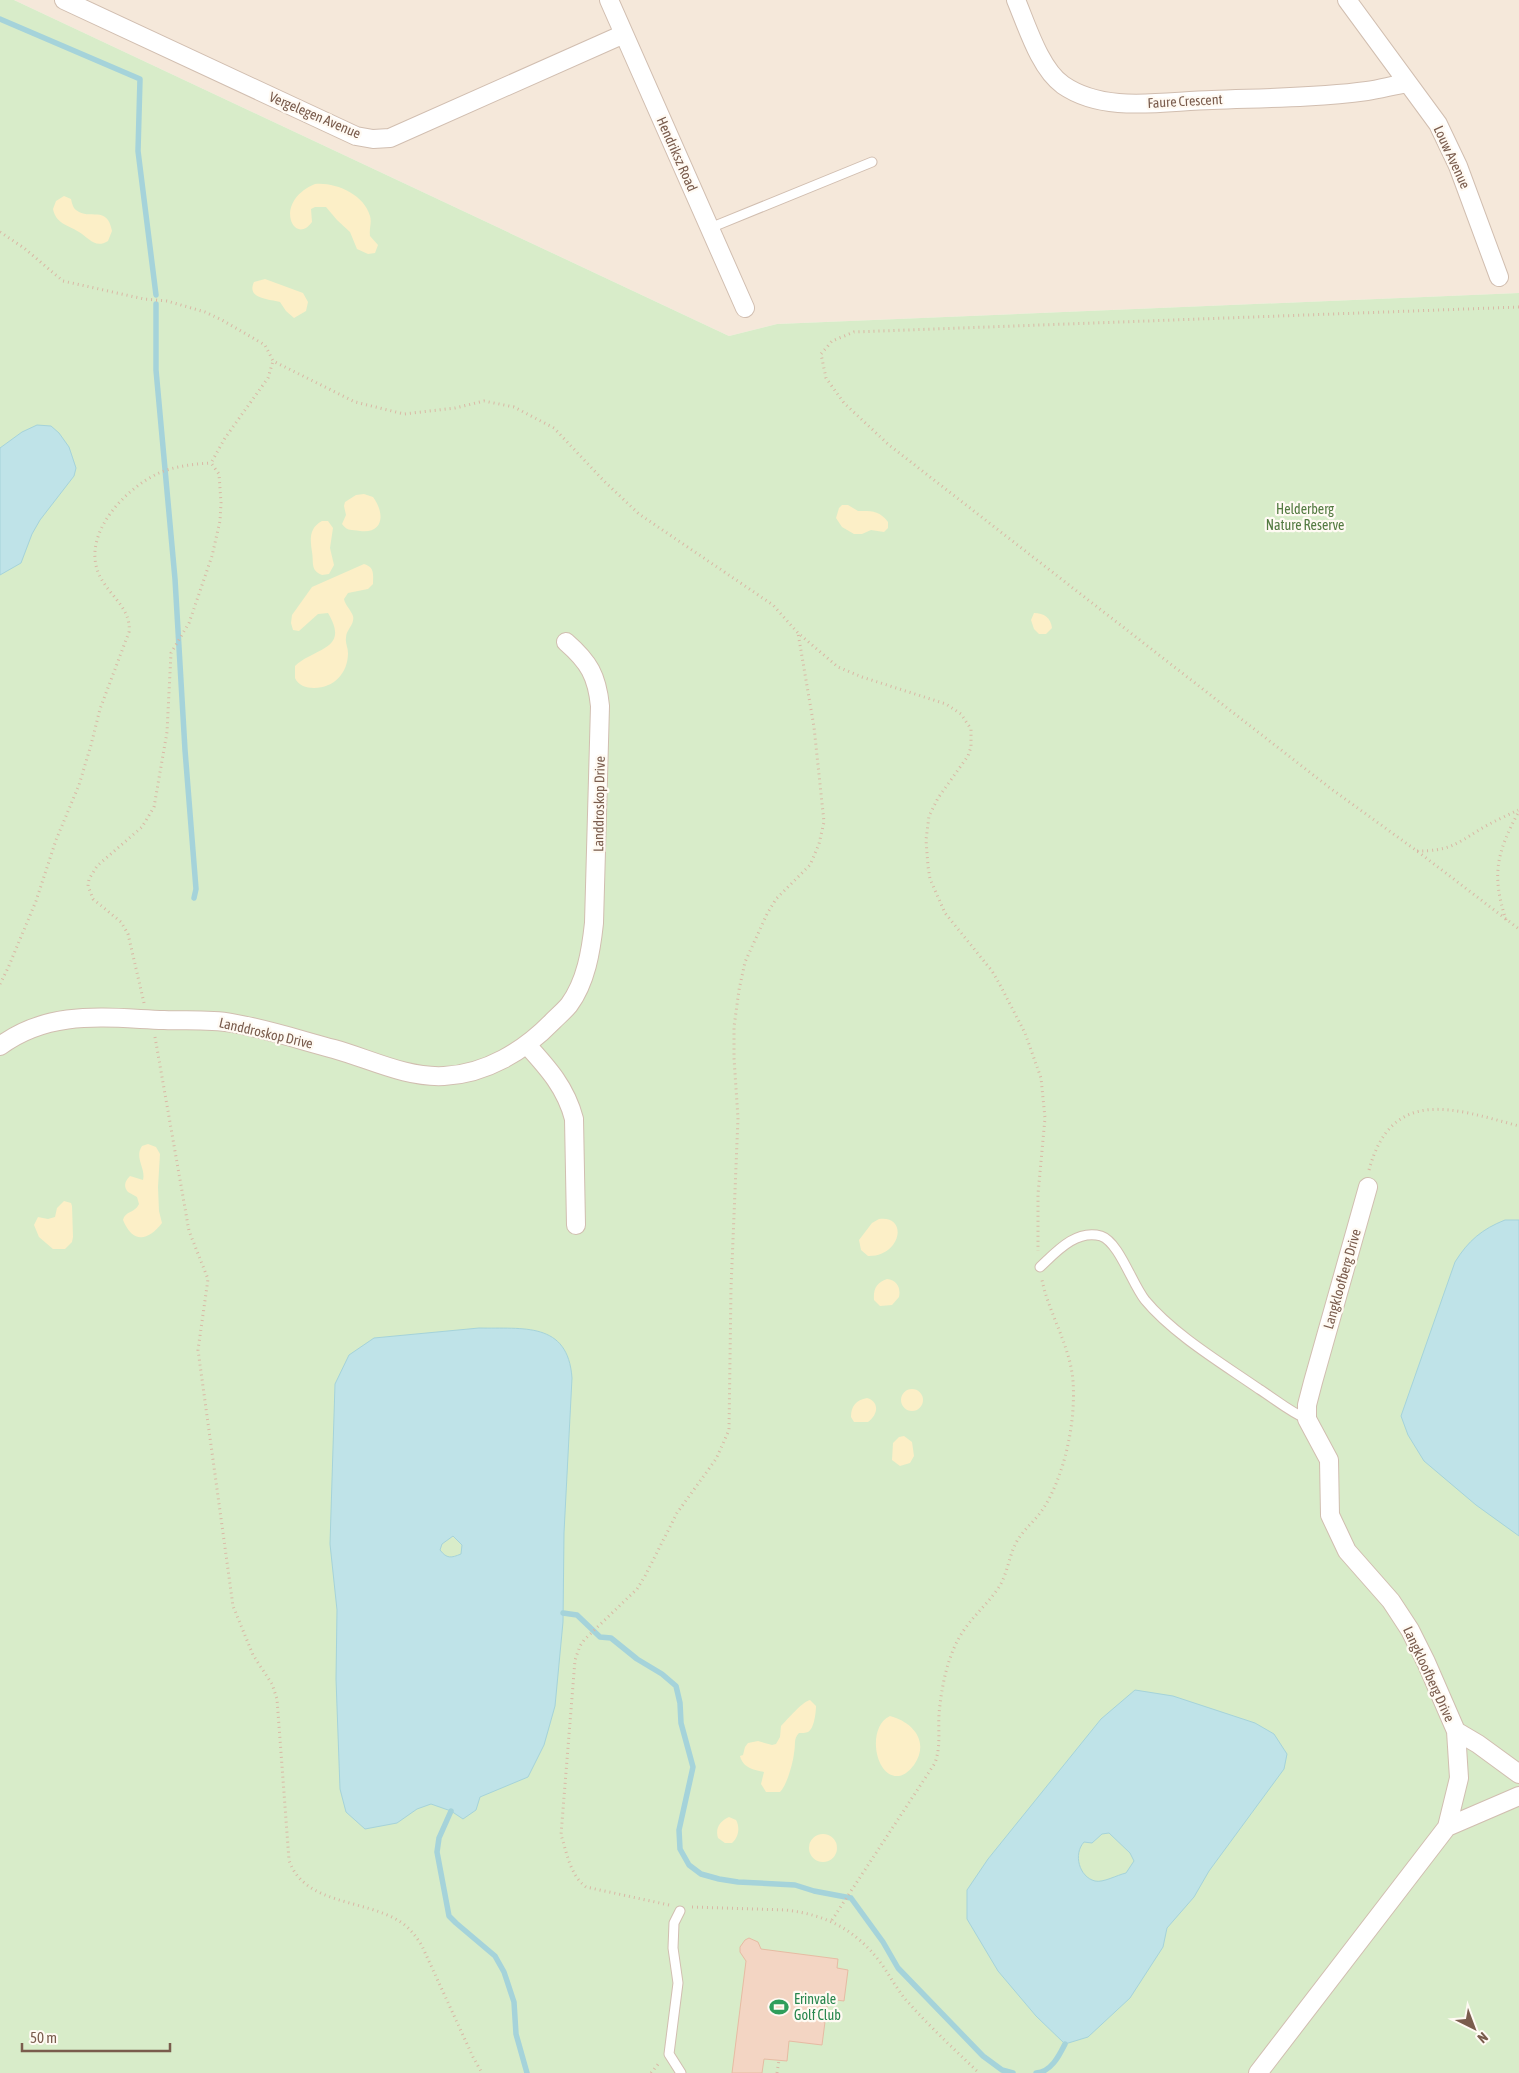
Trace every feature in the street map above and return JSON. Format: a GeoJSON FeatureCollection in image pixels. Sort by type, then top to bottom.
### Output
{"type":"FeatureCollection","features":[{"type":"Feature","properties":{"kind":"street","name":"Vergelegen Avenue"},"geometry":{"type":"LineString","coordinates":[[64,0],[356,136],[373,139],[390,138],[624,34]]}},
{"type":"Feature","properties":{"kind":"street","name":"Hendriksz Road"},"geometry":{"type":"LineString","coordinates":[[609,0],[745,308]]}},
{"type":"Feature","properties":{"kind":"street","name":"Faure Crescent"},"geometry":{"type":"LineString","coordinates":[[1016,0],[1041,57],[1051,73],[1062,84],[1079,94],[1096,100],[1149,104],[1277,98],[1368,91],[1408,83]]}},
{"type":"Feature","properties":{"kind":"street","name":"Louw Avenue"},"geometry":{"type":"LineString","coordinates":[[1347,0],[1438,124],[1458,166],[1499,277]]}},
{"type":"Feature","properties":{"kind":"street","name":"Landdroskop Drive"},"geometry":{"type":"LineString","coordinates":[[0,1046],[23,1032],[61,1019],[197,1020],[260,1028],[410,1073],[444,1076],[475,1071],[499,1062],[527,1045],[569,1005],[582,978],[590,952],[594,923],[600,706],[598,688],[592,670],[583,657],[566,642]]}},
{"type":"Feature","properties":{"kind":"street"},"geometry":{"type":"LineString","coordinates":[[527,1045],[559,1083],[573,1112],[576,1225]]}},
{"type":"Feature","properties":{"kind":"street","name":"Langkloofberg Drive"},"geometry":{"type":"LineString","coordinates":[[1258,2073],[1447,1827],[1459,1778],[1456,1731],[1426,1662],[1410,1630],[1391,1601],[1347,1550],[1330,1515],[1329,1460],[1307,1420],[1307,1405],[1313,1382],[1368,1187]]}},
{"type":"Feature","properties":{"kind":"street"},"geometry":{"type":"LineString","coordinates":[[1456,1731],[1478,1744],[1519,1774]]}},
{"type":"Feature","properties":{"kind":"street"},"geometry":{"type":"LineString","coordinates":[[1447,1827],[1519,1796]]}},
{"type":"Feature","properties":{"kind":"lane"},"geometry":{"type":"LineString","coordinates":[[710,228],[872,162]]}},
{"type":"Feature","properties":{"kind":"lane"},"geometry":{"type":"LineString","coordinates":[[1040,1267],[1066,1244],[1081,1236],[1092,1234],[1103,1237],[1115,1246],[1145,1300],[1160,1317],[1222,1364],[1307,1420]]}},
{"type":"Feature","properties":{"kind":"lane"},"geometry":{"type":"LineString","coordinates":[[680,1911],[674,1923],[673,1948],[678,1982],[669,2054],[681,2073]]}},
{"type":"Feature","properties":{"kind":"path"},"geometry":{"type":"LineString","coordinates":[[0,232],[24,248],[63,282],[144,299],[167,301],[205,312],[265,346],[273,361],[355,402],[404,414],[455,408],[484,401],[514,407],[538,419],[554,428],[604,481],[639,514],[773,605],[798,633],[838,666],[954,708],[961,714],[971,729],[972,738],[968,756],[938,798],[929,816],[926,840],[928,866],[930,878],[945,913],[992,971],[1025,1033],[1042,1078],[1045,1118],[1038,1194],[1037,1242],[1045,1294],[1063,1338],[1073,1379],[1072,1422],[1059,1472],[1043,1508],[1016,1543],[1002,1583],[970,1619],[955,1647],[943,1686],[939,1716],[940,1747],[935,1763],[832,1920]]}},
{"type":"Feature","properties":{"kind":"path"},"geometry":{"type":"LineString","coordinates":[[1519,307],[854,332],[832,341],[822,354],[826,378],[844,403],[889,445],[1330,788],[1417,851],[1519,929]]}},
{"type":"Feature","properties":{"kind":"path"},"geometry":{"type":"LineString","coordinates":[[211,463],[224,438],[268,378],[273,361]]}},
{"type":"Feature","properties":{"kind":"path"},"geometry":{"type":"LineString","coordinates":[[0,984],[36,901],[56,840],[79,785],[100,709],[129,632],[130,624],[125,611],[100,578],[96,568],[95,557],[98,537],[111,514],[122,500],[147,480],[159,473],[174,468],[211,463]]}},
{"type":"Feature","properties":{"kind":"path"},"geometry":{"type":"LineString","coordinates":[[211,463],[219,474],[221,503],[219,530],[192,615],[175,644],[169,660],[167,732],[154,807],[142,827],[96,866],[89,879],[88,886],[92,899],[121,922],[128,934],[157,1042],[189,1231],[208,1278],[198,1350],[233,1606],[253,1655],[272,1684],[277,1699],[289,1860],[297,1876],[309,1888],[387,1915],[400,1921],[410,1930],[422,1946],[482,2073]]}},
{"type":"Feature","properties":{"kind":"path"},"geometry":{"type":"LineString","coordinates":[[798,633],[814,727],[824,822],[819,844],[810,864],[776,899],[767,914],[745,962],[739,990],[734,1027],[738,1118],[731,1288],[729,1430],[716,1459],[677,1514],[645,1576],[629,1598],[590,1634],[580,1646],[575,1660],[561,1835],[574,1874],[586,1887],[665,1904],[680,1911],[693,1907],[786,1910],[832,1920],[869,1949],[904,1997],[928,2024],[979,2073]]}},
{"type":"Feature","properties":{"kind":"path"},"geometry":{"type":"LineString","coordinates":[[1417,851],[1438,850],[1454,845],[1519,810]]}},
{"type":"Feature","properties":{"kind":"path"},"geometry":{"type":"LineString","coordinates":[[1507,921],[1500,900],[1497,879],[1499,858],[1507,834],[1519,810]]}},
{"type":"Feature","properties":{"kind":"path"},"geometry":{"type":"LineString","coordinates":[[1368,1187],[1369,1171],[1380,1141],[1390,1128],[1412,1113],[1438,1108],[1479,1115],[1519,1126]]}},
{"type":"Feature","properties":{"kind":"path"},"geometry":{"type":"LineString","coordinates":[[777,2073],[779,2060]]}},
{"type":"Feature","properties":{"kind":"shaded area"},"geometry":{"type":"Polygon","coordinates":[[[14,0],[1519,0],[1519,293],[777,324],[729,336],[14,0]]]}},
{"type":"Feature","properties":{"kind":"green space","name":"Helderberg Nature Reserve"},"geometry":{"type":"Polygon","coordinates":[[[0,0],[14,0],[729,336],[777,324],[1519,293],[1519,2073],[0,2073],[0,0]]]}},
{"type":"Feature","properties":{"kind":"sand"},"geometry":{"type":"Polygon","coordinates":[[[315,184],[340,187],[362,201],[370,216],[370,236],[378,245],[375,253],[368,254],[357,249],[350,232],[326,207],[311,209],[312,222],[305,228],[299,229],[294,226],[290,211],[294,201],[302,192],[315,184]]]}},
{"type":"Feature","properties":{"kind":"sand"},"geometry":{"type":"Polygon","coordinates":[[[64,196],[71,199],[74,208],[81,213],[102,215],[106,218],[110,223],[112,231],[108,241],[99,244],[89,240],[57,218],[53,209],[56,201],[64,196]]]}},
{"type":"Feature","properties":{"kind":"sand"},"geometry":{"type":"Polygon","coordinates":[[[265,279],[303,293],[308,302],[306,311],[294,318],[280,302],[256,295],[252,288],[254,282],[265,279]]]}},
{"type":"Feature","properties":{"kind":"sand"},"geometry":{"type":"Polygon","coordinates":[[[364,494],[373,497],[377,503],[380,516],[378,526],[368,531],[344,527],[342,524],[346,515],[345,502],[356,495],[364,494]]]}},
{"type":"Feature","properties":{"kind":"sand"},"geometry":{"type":"Polygon","coordinates":[[[842,505],[848,505],[858,511],[878,513],[888,522],[888,528],[884,532],[871,530],[862,534],[854,534],[842,527],[836,518],[842,505]]]}},
{"type":"Feature","properties":{"kind":"sand"},"geometry":{"type":"Polygon","coordinates":[[[322,521],[328,521],[333,528],[330,548],[334,565],[329,574],[322,575],[313,566],[311,538],[313,530],[322,521]]]}},
{"type":"Feature","properties":{"kind":"sand"},"geometry":{"type":"Polygon","coordinates":[[[364,564],[372,569],[373,584],[368,589],[348,593],[344,599],[353,619],[346,635],[348,653],[343,673],[328,685],[314,688],[303,686],[295,678],[295,666],[333,641],[335,634],[334,625],[328,613],[318,614],[299,631],[293,630],[291,623],[292,615],[312,587],[364,564]]]}},
{"type":"Feature","properties":{"kind":"sand"},"geometry":{"type":"Polygon","coordinates":[[[1034,613],[1044,615],[1049,619],[1052,628],[1046,634],[1039,634],[1034,629],[1031,620],[1034,613]]]}},
{"type":"Feature","properties":{"kind":"sand"},"geometry":{"type":"Polygon","coordinates":[[[148,1144],[156,1147],[160,1154],[158,1187],[159,1211],[162,1223],[151,1234],[141,1237],[131,1233],[123,1220],[139,1204],[137,1197],[126,1190],[125,1184],[130,1176],[143,1180],[139,1155],[142,1146],[148,1144]]]}},
{"type":"Feature","properties":{"kind":"sand"},"geometry":{"type":"Polygon","coordinates":[[[64,1201],[71,1203],[72,1206],[72,1242],[65,1249],[53,1249],[39,1237],[34,1225],[38,1217],[48,1219],[55,1217],[57,1208],[64,1201]]]}},
{"type":"Feature","properties":{"kind":"sand"},"geometry":{"type":"Polygon","coordinates":[[[879,1219],[888,1219],[895,1223],[897,1236],[894,1244],[888,1250],[879,1255],[868,1256],[861,1250],[859,1240],[872,1223],[879,1219]]]}},
{"type":"Feature","properties":{"kind":"sand"},"geometry":{"type":"Polygon","coordinates":[[[887,1279],[897,1285],[899,1297],[892,1305],[880,1306],[874,1300],[874,1292],[878,1284],[887,1279]]]}},
{"type":"Feature","properties":{"kind":"sand"},"geometry":{"type":"Polygon","coordinates":[[[912,1389],[920,1392],[923,1400],[920,1408],[912,1411],[904,1408],[901,1400],[904,1392],[912,1389]]]}},
{"type":"Feature","properties":{"kind":"sand"},"geometry":{"type":"Polygon","coordinates":[[[867,1398],[874,1402],[876,1406],[874,1416],[868,1422],[854,1422],[851,1417],[853,1407],[860,1400],[867,1398]]]}},
{"type":"Feature","properties":{"kind":"sand"},"geometry":{"type":"Polygon","coordinates":[[[904,1436],[912,1442],[914,1456],[910,1463],[900,1466],[892,1460],[893,1443],[899,1437],[904,1436]]]}},
{"type":"Feature","properties":{"kind":"sand"},"geometry":{"type":"Polygon","coordinates":[[[810,1700],[816,1706],[813,1724],[808,1732],[799,1733],[796,1738],[795,1750],[785,1784],[780,1792],[766,1792],[761,1784],[764,1772],[746,1766],[740,1756],[743,1755],[748,1743],[758,1741],[772,1745],[776,1744],[780,1737],[781,1726],[799,1707],[810,1700]]]}},
{"type":"Feature","properties":{"kind":"sand"},"geometry":{"type":"Polygon","coordinates":[[[890,1716],[906,1723],[912,1728],[920,1741],[919,1757],[907,1772],[899,1776],[891,1775],[884,1769],[876,1751],[878,1730],[890,1716]]]}},
{"type":"Feature","properties":{"kind":"sand"},"geometry":{"type":"Polygon","coordinates":[[[729,1817],[736,1820],[738,1832],[732,1843],[725,1843],[718,1838],[717,1831],[721,1823],[729,1817]]]}},
{"type":"Feature","properties":{"kind":"sand"},"geometry":{"type":"Polygon","coordinates":[[[823,1834],[833,1838],[837,1848],[833,1858],[823,1862],[813,1858],[809,1848],[813,1838],[823,1834]]]}},
{"type":"Feature","properties":{"kind":"water"},"geometry":{"type":"Polygon","coordinates":[[[37,425],[51,426],[59,433],[69,447],[76,468],[74,476],[40,520],[32,534],[21,563],[0,575],[0,448],[22,432],[37,425]]]}},
{"type":"Feature","properties":{"kind":"water"},"geometry":{"type":"Polygon","coordinates":[[[1505,1220],[1519,1220],[1519,1536],[1476,1505],[1424,1461],[1408,1435],[1401,1416],[1455,1262],[1476,1236],[1489,1227],[1505,1220]]]}},
{"type":"Feature","properties":{"kind":"water"},"geometry":{"type":"Polygon","coordinates":[[[479,1328],[527,1329],[552,1337],[562,1346],[569,1360],[572,1378],[564,1533],[563,1622],[555,1706],[544,1745],[528,1777],[480,1797],[476,1810],[463,1819],[451,1811],[431,1804],[417,1809],[397,1823],[365,1829],[346,1812],[340,1789],[336,1679],[337,1610],[330,1544],[335,1384],[349,1355],[374,1338],[479,1328]],[[453,1536],[442,1544],[440,1550],[449,1557],[454,1556],[461,1554],[462,1545],[453,1536]]]}},
{"type":"Feature","properties":{"kind":"water"},"geometry":{"type":"Polygon","coordinates":[[[1135,1690],[1173,1696],[1255,1723],[1274,1734],[1287,1754],[1284,1769],[1209,1871],[1194,1897],[1167,1928],[1163,1947],[1130,1998],[1088,2037],[1065,2044],[1036,2016],[998,1971],[967,1919],[967,1890],[988,1859],[1101,1719],[1135,1690]],[[1109,1833],[1102,1834],[1092,1843],[1084,1842],[1079,1853],[1079,1865],[1089,1879],[1102,1881],[1126,1873],[1134,1861],[1130,1853],[1109,1833]]]}},
{"type":"Feature","properties":{"kind":"building"},"geometry":{"type":"Polygon","coordinates":[[[749,1938],[758,1942],[761,1949],[838,1959],[837,1968],[848,1970],[844,2001],[828,1999],[822,2045],[789,2041],[787,2061],[764,2059],[762,2073],[732,2073],[746,1961],[740,1952],[740,1947],[749,1938]]]}},
{"type":"Feature","properties":{"kind":"waterway"},"geometry":{"type":"LineString","coordinates":[[0,19],[140,79],[138,151],[156,295]]}},
{"type":"Feature","properties":{"kind":"waterway"},"geometry":{"type":"LineString","coordinates":[[156,304],[156,370],[175,579],[185,750],[196,889],[194,898]]}},
{"type":"Feature","properties":{"kind":"waterway"},"geometry":{"type":"LineString","coordinates":[[563,1613],[577,1615],[600,1637],[611,1638],[676,1686],[680,1703],[681,1723],[693,1767],[679,1830],[680,1849],[689,1865],[701,1874],[719,1879],[795,1885],[814,1891],[851,1898],[883,1942],[898,1968],[983,2056],[1002,2070],[1013,2073]]}},
{"type":"Feature","properties":{"kind":"waterway"},"geometry":{"type":"LineString","coordinates":[[451,1811],[439,1838],[437,1852],[449,1916],[495,1956],[504,1972],[514,2002],[516,2034],[527,2073]]}},
{"type":"Feature","properties":{"kind":"waterway"},"geometry":{"type":"LineString","coordinates":[[1036,2073],[1050,2067],[1065,2044]]}},
{"type":"Feature","properties":{"kind":"place","name":"Erinvale Golf Club"},"geometry":{"type":"Point","coordinates":[779,2007]}}]}
